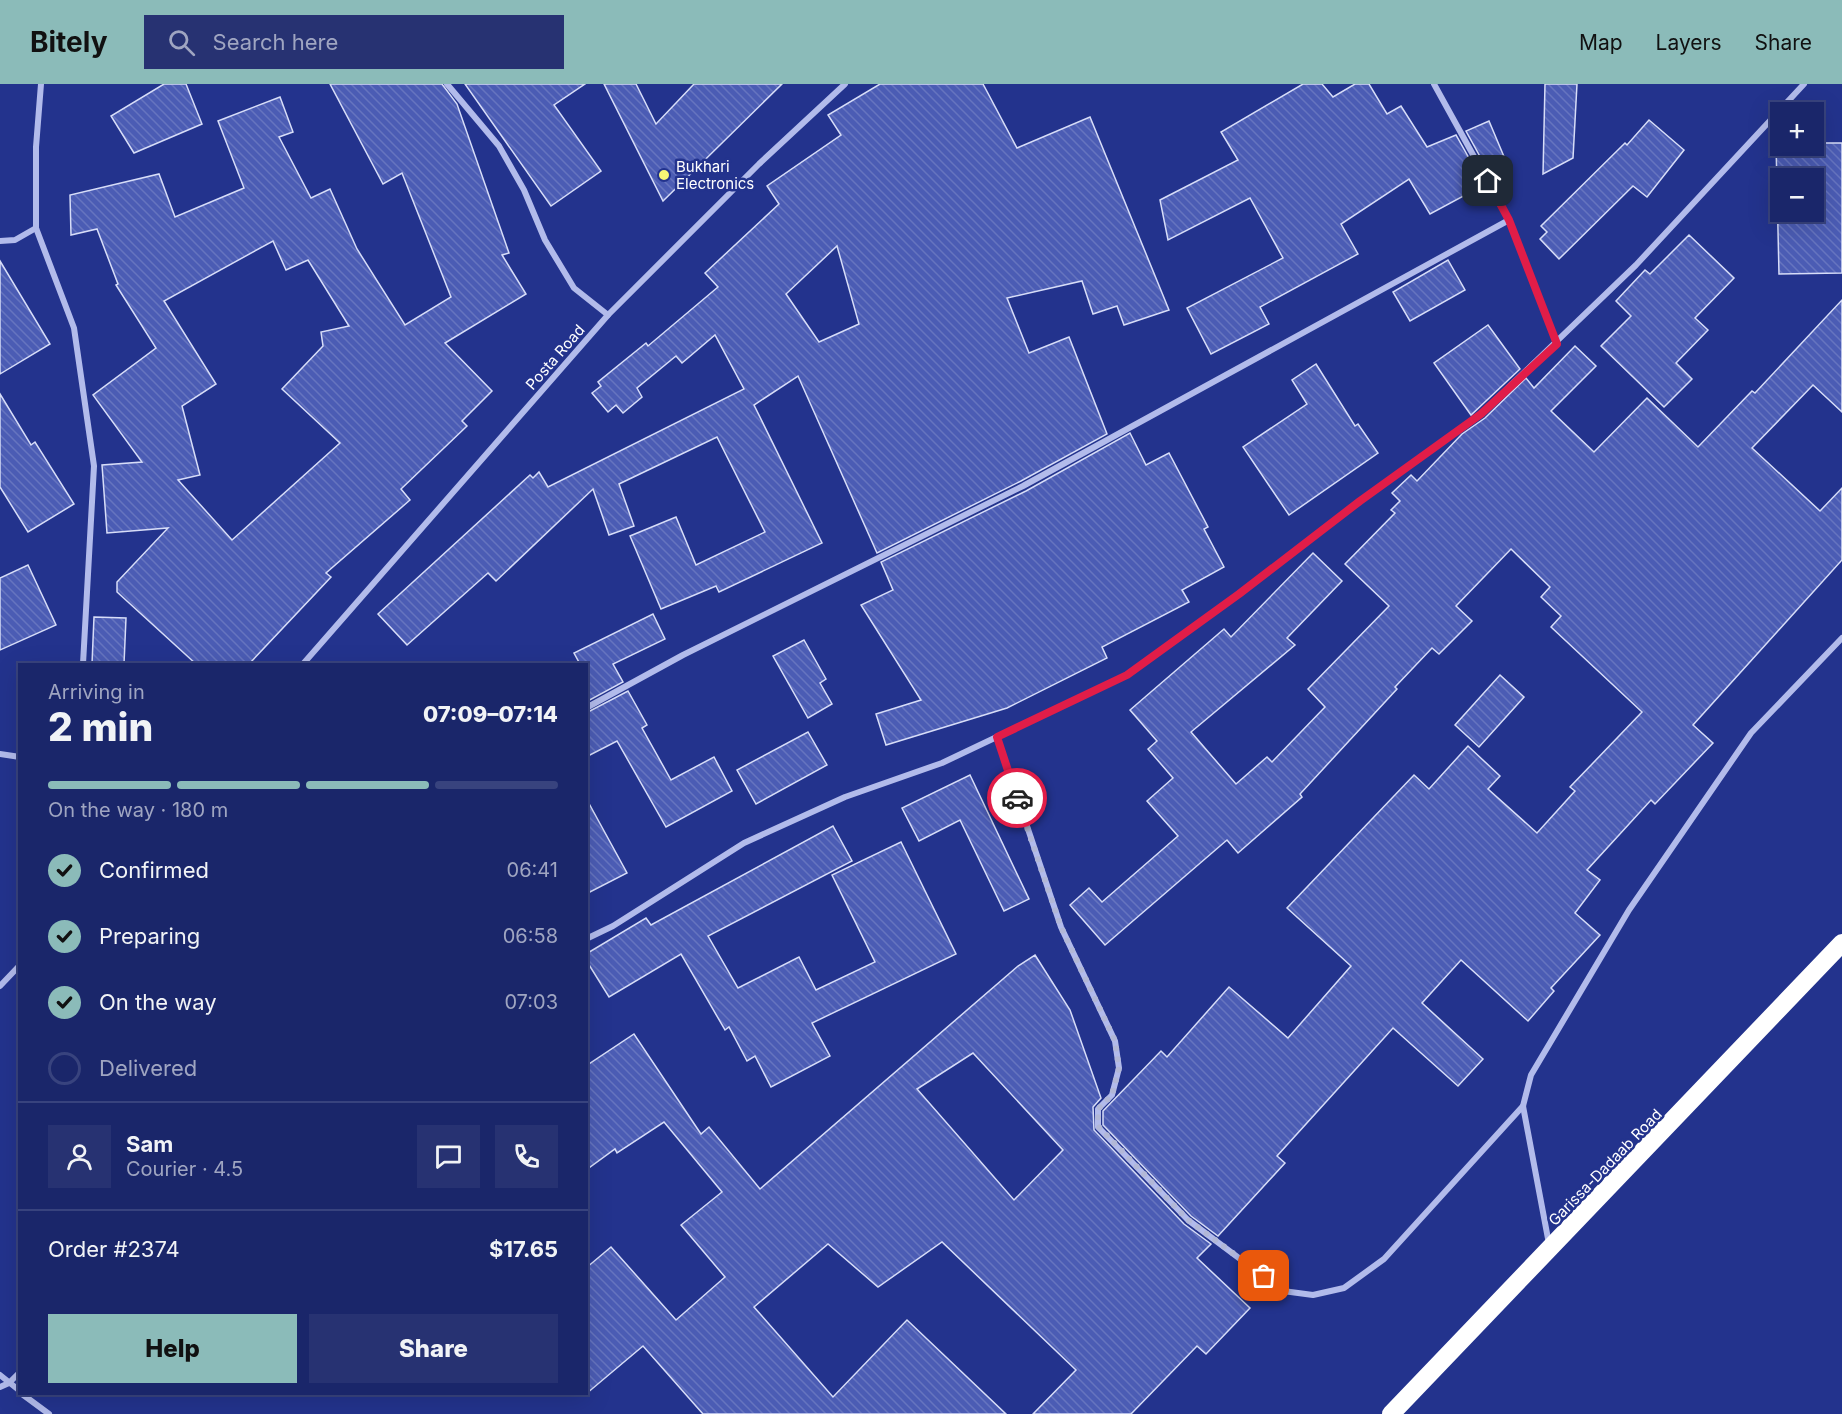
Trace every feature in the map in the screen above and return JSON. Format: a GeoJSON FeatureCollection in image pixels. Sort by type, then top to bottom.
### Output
{"type":"FeatureCollection","features":[{"type":"Feature","properties":{"kind":"highway","name":"Garissa-Dadaab Road"},"geometry":{"type":"LineString","coordinates":[[1391,1414],[1842,943]]}},
{"type":"Feature","properties":{"kind":"street"},"geometry":{"type":"LineString","coordinates":[[41,84],[36,147],[36,228],[74,328],[94,466],[83,663]]}},
{"type":"Feature","properties":{"kind":"street"},"geometry":{"type":"LineString","coordinates":[[447,84],[499,146],[524,190],[544,240],[574,288],[608,315]]}},
{"type":"Feature","properties":{"kind":"street","name":"Posta Road"},"geometry":{"type":"LineString","coordinates":[[304,663],[608,315],[759,164],[845,84]]}},
{"type":"Feature","properties":{"kind":"street"},"geometry":{"type":"LineString","coordinates":[[1434,84],[1509,220],[1557,344]]}},
{"type":"Feature","properties":{"kind":"street"},"geometry":{"type":"LineString","coordinates":[[588,938],[613,926],[744,843],[845,797],[942,763],[1127,675],[1481,414],[1557,344],[1636,265],[1804,84]]}},
{"type":"Feature","properties":{"kind":"street"},"geometry":{"type":"LineString","coordinates":[[588,707],[683,655],[1023,486],[1509,220]]}},
{"type":"Feature","properties":{"kind":"street"},"geometry":{"type":"LineString","coordinates":[[0,241],[15,240],[36,228]]}},
{"type":"Feature","properties":{"kind":"street"},"geometry":{"type":"LineString","coordinates":[[1550,1250],[1523,1107],[1531,1075],[1629,910],[1751,733],[1842,638]]}},
{"type":"Feature","properties":{"kind":"street"},"geometry":{"type":"LineString","coordinates":[[997,737],[1061,927],[1115,1041],[1119,1068],[1112,1095],[1098,1109],[1098,1126],[1188,1220],[1283,1291],[1313,1295],[1344,1288],[1384,1259],[1523,1107]]}},
{"type":"Feature","properties":{"kind":"street"},"geometry":{"type":"LineString","coordinates":[[0,754],[18,757]]}},
{"type":"Feature","properties":{"kind":"street"},"geometry":{"type":"LineString","coordinates":[[0,986],[18,967]]}},
{"type":"Feature","properties":{"kind":"street"},"geometry":{"type":"LineString","coordinates":[[0,1387],[9,1383],[18,1374]]}},
{"type":"Feature","properties":{"kind":"street"},"geometry":{"type":"LineString","coordinates":[[0,1375],[18,1390]]}},
{"type":"Feature","properties":{"kind":"street"},"geometry":{"type":"LineString","coordinates":[[25,1395],[49,1414]]}},
{"type":"Feature","properties":{"kind":"building"},"geometry":{"type":"Polygon","coordinates":[[[164,84],[186,84],[202,124],[134,153],[111,116],[164,84]]]}},
{"type":"Feature","properties":{"kind":"building"},"geometry":{"type":"Polygon","coordinates":[[[330,84],[442,84],[457,104],[509,253],[502,255],[526,294],[445,343],[492,391],[462,421],[467,426],[401,489],[410,500],[326,573],[331,577],[250,663],[195,663],[117,592],[117,582],[168,528],[107,533],[102,465],[142,462],[93,395],[156,348],[116,285],[118,284],[97,229],[71,235],[70,195],[159,174],[175,217],[244,188],[218,121],[280,97],[293,132],[279,137],[311,198],[330,189],[357,249],[405,325],[451,297],[402,173],[383,184],[330,84]],[[273,241],[164,301],[216,384],[182,406],[200,475],[178,480],[232,540],[340,443],[282,389],[323,346],[321,332],[349,326],[308,260],[286,270],[273,241]]]}},
{"type":"Feature","properties":{"kind":"building"},"geometry":{"type":"Polygon","coordinates":[[[465,84],[585,84],[554,105],[601,171],[551,206],[465,84]]]}},
{"type":"Feature","properties":{"kind":"building"},"geometry":{"type":"Polygon","coordinates":[[[604,84],[636,84],[656,124],[694,84],[782,84],[663,201],[604,84]]]}},
{"type":"Feature","properties":{"kind":"building"},"geometry":{"type":"Polygon","coordinates":[[[880,84],[983,84],[1017,148],[1090,117],[1169,310],[1124,325],[1117,306],[1093,314],[1082,281],[1007,298],[1029,353],[1069,337],[1107,434],[1021,481],[877,553],[798,376],[754,405],[822,543],[719,592],[716,586],[661,609],[630,536],[676,517],[696,565],[765,532],[717,437],[619,484],[634,526],[609,535],[593,489],[496,581],[488,573],[407,645],[378,614],[530,475],[533,478],[539,472],[548,487],[744,389],[715,335],[682,363],[676,356],[637,388],[642,397],[623,413],[616,405],[608,412],[592,393],[601,386],[598,382],[646,343],[648,346],[718,287],[705,273],[779,204],[767,186],[841,135],[828,115],[880,84]],[[837,246],[786,294],[819,342],[859,324],[837,246]]]}},
{"type":"Feature","properties":{"kind":"building"},"geometry":{"type":"Polygon","coordinates":[[[1303,84],[1322,84],[1333,97],[1355,84],[1369,84],[1387,114],[1401,106],[1427,147],[1456,135],[1484,185],[1430,214],[1409,179],[1341,224],[1358,254],[1260,307],[1269,324],[1211,354],[1187,308],[1283,258],[1250,198],[1168,240],[1160,200],[1238,160],[1221,132],[1303,84]]]}},
{"type":"Feature","properties":{"kind":"building"},"geometry":{"type":"Polygon","coordinates":[[[1545,84],[1577,84],[1573,158],[1543,174],[1545,84]]]}},
{"type":"Feature","properties":{"kind":"building"},"geometry":{"type":"Polygon","coordinates":[[[1649,120],[1684,150],[1647,197],[1633,186],[1559,259],[1540,239],[1547,232],[1541,226],[1625,143],[1627,145],[1649,120]]]}},
{"type":"Feature","properties":{"kind":"building"},"geometry":{"type":"Polygon","coordinates":[[[1489,121],[1510,171],[1493,180],[1466,131],[1489,121]]]}},
{"type":"Feature","properties":{"kind":"building"},"geometry":{"type":"Polygon","coordinates":[[[1824,143],[1842,143],[1842,273],[1779,274],[1778,222],[1824,222],[1824,168],[1777,168],[1776,156],[1824,156],[1824,143]]]}},
{"type":"Feature","properties":{"kind":"building"},"geometry":{"type":"Polygon","coordinates":[[[1689,235],[1734,278],[1695,318],[1708,330],[1676,363],[1692,379],[1664,407],[1601,346],[1631,316],[1616,301],[1645,270],[1650,274],[1689,235]]]}},
{"type":"Feature","properties":{"kind":"building"},"geometry":{"type":"Polygon","coordinates":[[[1448,260],[1465,290],[1410,321],[1393,292],[1448,260]]]}},
{"type":"Feature","properties":{"kind":"building"},"geometry":{"type":"Polygon","coordinates":[[[0,261],[50,344],[0,374],[0,261]]]}},
{"type":"Feature","properties":{"kind":"building"},"geometry":{"type":"Polygon","coordinates":[[[1842,300],[1842,412],[1813,385],[1752,448],[1820,511],[1842,488],[1842,560],[1693,725],[1713,743],[1655,804],[1651,800],[1587,870],[1600,880],[1575,913],[1600,935],[1551,988],[1554,991],[1528,1021],[1461,960],[1422,1003],[1483,1059],[1458,1086],[1393,1028],[1277,1156],[1285,1163],[1218,1236],[1191,1216],[1103,1125],[1103,1111],[1161,1051],[1167,1057],[1229,987],[1288,1038],[1351,966],[1287,908],[1414,775],[1429,789],[1468,746],[1500,776],[1488,789],[1537,833],[1575,791],[1570,787],[1642,712],[1551,627],[1561,616],[1541,597],[1550,587],[1511,549],[1456,606],[1472,621],[1439,654],[1432,648],[1300,794],[1302,797],[1238,853],[1227,840],[1105,945],[1070,905],[1089,888],[1102,902],[1178,836],[1147,801],[1173,778],[1148,749],[1157,741],[1130,710],[1224,629],[1231,637],[1313,553],[1342,581],[1287,638],[1295,645],[1191,732],[1236,784],[1267,757],[1272,762],[1325,707],[1308,689],[1389,606],[1345,564],[1395,513],[1391,510],[1400,501],[1392,493],[1411,475],[1417,481],[1462,434],[1485,418],[1526,378],[1534,388],[1575,346],[1596,366],[1551,411],[1594,452],[1647,398],[1698,447],[1752,391],[1755,393],[1842,300]]]}},
{"type":"Feature","properties":{"kind":"building"},"geometry":{"type":"Polygon","coordinates":[[[1488,325],[1520,369],[1471,415],[1434,363],[1488,325]]]}},
{"type":"Feature","properties":{"kind":"building"},"geometry":{"type":"Polygon","coordinates":[[[1316,364],[1355,426],[1358,424],[1378,453],[1289,515],[1243,447],[1307,404],[1292,380],[1316,364]]]}},
{"type":"Feature","properties":{"kind":"building"},"geometry":{"type":"Polygon","coordinates":[[[0,394],[31,445],[35,442],[74,504],[28,532],[0,487],[0,394]]]}},
{"type":"Feature","properties":{"kind":"building"},"geometry":{"type":"Polygon","coordinates":[[[1130,433],[1146,465],[1169,453],[1208,527],[1204,529],[1224,567],[1182,590],[1189,602],[1102,647],[1107,658],[1007,708],[886,745],[876,714],[921,700],[861,605],[893,590],[881,562],[1026,491],[1130,433]]]}},
{"type":"Feature","properties":{"kind":"building"},"geometry":{"type":"Polygon","coordinates":[[[28,565],[56,625],[0,650],[0,578],[28,565]]]}},
{"type":"Feature","properties":{"kind":"building"},"geometry":{"type":"Polygon","coordinates":[[[653,614],[665,639],[613,664],[623,682],[588,701],[588,663],[579,663],[574,653],[653,614]]]}},
{"type":"Feature","properties":{"kind":"building"},"geometry":{"type":"Polygon","coordinates":[[[94,617],[126,618],[124,663],[92,663],[94,617]]]}},
{"type":"Feature","properties":{"kind":"building"},"geometry":{"type":"Polygon","coordinates":[[[804,640],[826,679],[820,683],[832,704],[808,718],[773,656],[804,640]]]}},
{"type":"Feature","properties":{"kind":"building"},"geometry":{"type":"Polygon","coordinates":[[[1500,675],[1524,697],[1479,747],[1455,725],[1500,675]]]}},
{"type":"Feature","properties":{"kind":"building"},"geometry":{"type":"Polygon","coordinates":[[[628,691],[647,725],[642,728],[671,780],[714,757],[732,791],[666,827],[617,741],[588,756],[588,712],[628,691]]]}},
{"type":"Feature","properties":{"kind":"building"},"geometry":{"type":"Polygon","coordinates":[[[808,732],[827,765],[756,804],[737,770],[808,732]]]}},
{"type":"Feature","properties":{"kind":"building"},"geometry":{"type":"Polygon","coordinates":[[[970,775],[1029,899],[1004,911],[960,820],[919,841],[902,808],[970,775]]]}},
{"type":"Feature","properties":{"kind":"building"},"geometry":{"type":"Polygon","coordinates":[[[588,802],[627,873],[588,893],[588,802]]]}},
{"type":"Feature","properties":{"kind":"building"},"geometry":{"type":"Polygon","coordinates":[[[833,826],[852,861],[708,936],[738,988],[799,957],[816,990],[875,962],[832,875],[901,842],[956,954],[812,1023],[830,1056],[771,1087],[755,1056],[747,1061],[729,1027],[725,1030],[681,954],[609,997],[588,963],[588,953],[646,918],[651,925],[833,826]]]}},
{"type":"Feature","properties":{"kind":"building"},"geometry":{"type":"Polygon","coordinates":[[[1035,955],[1070,1010],[1101,1098],[1093,1107],[1094,1130],[1184,1224],[1211,1244],[1197,1258],[1250,1308],[1206,1354],[1197,1346],[1131,1414],[1033,1414],[1076,1370],[942,1242],[878,1287],[828,1244],[754,1307],[833,1397],[907,1320],[1006,1414],[703,1414],[643,1346],[588,1392],[588,1266],[611,1247],[676,1320],[725,1277],[681,1225],[722,1192],[664,1122],[617,1153],[615,1149],[588,1169],[588,1065],[634,1034],[701,1134],[709,1127],[760,1189],[1018,966],[1035,955]],[[973,1053],[917,1089],[1014,1200],[1063,1150],[973,1053]]]}},
{"type":"Feature","properties":{"kind":"way so far"},"geometry":{"type":"LineString","coordinates":[[1017,798],[1061,927],[1115,1041],[1119,1068],[1112,1095],[1098,1109],[1098,1126],[1188,1220],[1264,1276]]}},
{"type":"Feature","properties":{"kind":"place","name":"Bukhari Electronics"},"geometry":{"type":"Point","coordinates":[664,175]}},
{"type":"Feature","properties":{"kind":"route"},"geometry":{"type":"LineString","coordinates":[[1017,798],[997,737],[1127,675],[1481,414],[1557,344],[1509,220],[1488,181]]}}]}
